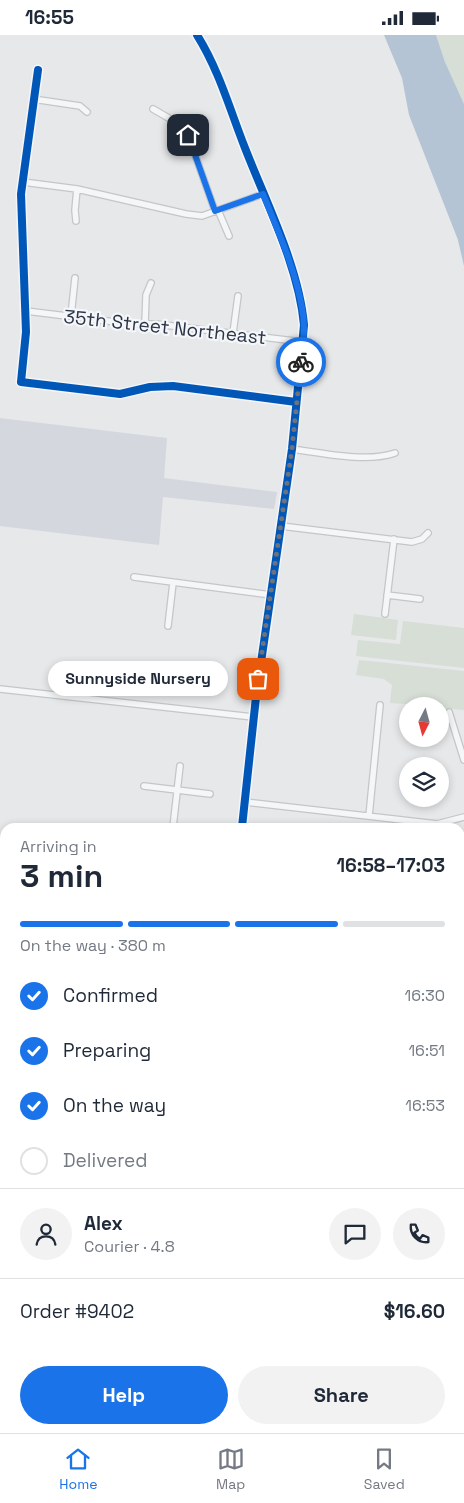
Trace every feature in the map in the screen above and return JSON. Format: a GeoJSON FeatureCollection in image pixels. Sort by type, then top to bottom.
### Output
{"type":"FeatureCollection","features":[{"type":"Feature","properties":{"kind":"street"},"geometry":{"type":"LineString","coordinates":[[197,35],[218,75],[295,277],[302,308],[303,342],[292,449],[253,717],[242,823]]}},
{"type":"Feature","properties":{"kind":"street"},"geometry":{"type":"LineString","coordinates":[[38,69],[21,206],[26,311],[21,382],[120,394],[150,387],[173,386],[296,402]]}},
{"type":"Feature","properties":{"kind":"street"},"geometry":{"type":"LineString","coordinates":[[33,99],[80,106],[87,112]]}},
{"type":"Feature","properties":{"kind":"street"},"geometry":{"type":"LineString","coordinates":[[153,109],[179,124],[188,135],[216,210],[229,236]]}},
{"type":"Feature","properties":{"kind":"street"},"geometry":{"type":"LineString","coordinates":[[23,182],[77,189],[202,216],[263,194]]}},
{"type":"Feature","properties":{"kind":"street"},"geometry":{"type":"LineString","coordinates":[[76,221],[77,189]]}},
{"type":"Feature","properties":{"kind":"street"},"geometry":{"type":"LineString","coordinates":[[71,316],[75,278]]}},
{"type":"Feature","properties":{"kind":"street"},"geometry":{"type":"LineString","coordinates":[[145,324],[146,295],[151,283]]}},
{"type":"Feature","properties":{"kind":"street"},"geometry":{"type":"LineString","coordinates":[[233,333],[238,296]]}},
{"type":"Feature","properties":{"kind":"street","name":"35th Street Northeast"},"geometry":{"type":"LineString","coordinates":[[26,311],[132,324],[156,324],[303,342]]}},
{"type":"Feature","properties":{"kind":"street"},"geometry":{"type":"LineString","coordinates":[[292,449],[370,458],[384,457],[395,453]]}},
{"type":"Feature","properties":{"kind":"street"},"geometry":{"type":"LineString","coordinates":[[281,526],[412,541],[422,539],[428,533]]}},
{"type":"Feature","properties":{"kind":"street"},"geometry":{"type":"LineString","coordinates":[[385,614],[394,539]]}},
{"type":"Feature","properties":{"kind":"street"},"geometry":{"type":"LineString","coordinates":[[134,577],[271,595]]}},
{"type":"Feature","properties":{"kind":"street"},"geometry":{"type":"LineString","coordinates":[[168,626],[173,583]]}},
{"type":"Feature","properties":{"kind":"street"},"geometry":{"type":"LineString","coordinates":[[388,595],[420,599]]}},
{"type":"Feature","properties":{"kind":"street"},"geometry":{"type":"LineString","coordinates":[[0,689],[253,717]]}},
{"type":"Feature","properties":{"kind":"street"},"geometry":{"type":"LineString","coordinates":[[369,816],[380,705]]}},
{"type":"Feature","properties":{"kind":"street"},"geometry":{"type":"LineString","coordinates":[[449,712],[464,760]]}},
{"type":"Feature","properties":{"kind":"street"},"geometry":{"type":"LineString","coordinates":[[174,823],[180,766]]}},
{"type":"Feature","properties":{"kind":"street"},"geometry":{"type":"LineString","coordinates":[[144,786],[210,794]]}},
{"type":"Feature","properties":{"kind":"street"},"geometry":{"type":"LineString","coordinates":[[245,802],[437,823],[464,817]]}},
{"type":"Feature","properties":{"kind":"shaded area"},"geometry":{"type":"Polygon","coordinates":[[[436,35],[464,35],[464,104],[445,62],[436,35]]]}},
{"type":"Feature","properties":{"kind":"shaded area"},"geometry":{"type":"Polygon","coordinates":[[[0,418],[167,438],[164,478],[277,492],[274,509],[163,497],[159,545],[0,526],[0,418]]]}},
{"type":"Feature","properties":{"kind":"shaded area"},"geometry":{"type":"Polygon","coordinates":[[[354,614],[398,620],[396,640],[351,635],[354,614]]]}},
{"type":"Feature","properties":{"kind":"shaded area"},"geometry":{"type":"Polygon","coordinates":[[[403,621],[464,628],[464,668],[356,656],[358,640],[400,644],[403,621]]]}},
{"type":"Feature","properties":{"kind":"shaded area"},"geometry":{"type":"Polygon","coordinates":[[[359,660],[464,671],[464,710],[449,709],[449,697],[399,697],[399,704],[390,703],[392,685],[384,679],[356,675],[359,660]]]}},
{"type":"Feature","properties":{"kind":"water"},"geometry":{"type":"Polygon","coordinates":[[[384,35],[436,35],[445,62],[464,104],[464,266],[458,240],[409,115],[402,78],[384,35]]]}},
{"type":"Feature","properties":{"kind":"cycle path"},"geometry":{"type":"LineString","coordinates":[[197,35],[218,76],[289,258],[296,280],[304,325],[292,449],[256,697],[242,823]]}},
{"type":"Feature","properties":{"kind":"cycle path"},"geometry":{"type":"LineString","coordinates":[[38,70],[21,194],[26,332],[21,382],[120,394],[150,387],[173,386],[296,402]]}},
{"type":"Feature","properties":{"kind":"way so far"},"geometry":{"type":"LineString","coordinates":[[258,679],[292,449],[301,362]]}},
{"type":"Feature","properties":{"kind":"place","name":"Sunnyside Nursery"},"geometry":{"type":"Point","coordinates":[258,679]}},
{"type":"Feature","properties":{"kind":"route"},"geometry":{"type":"LineString","coordinates":[[188,135],[215,211],[263,194],[295,277],[304,325],[301,362]]}}]}
